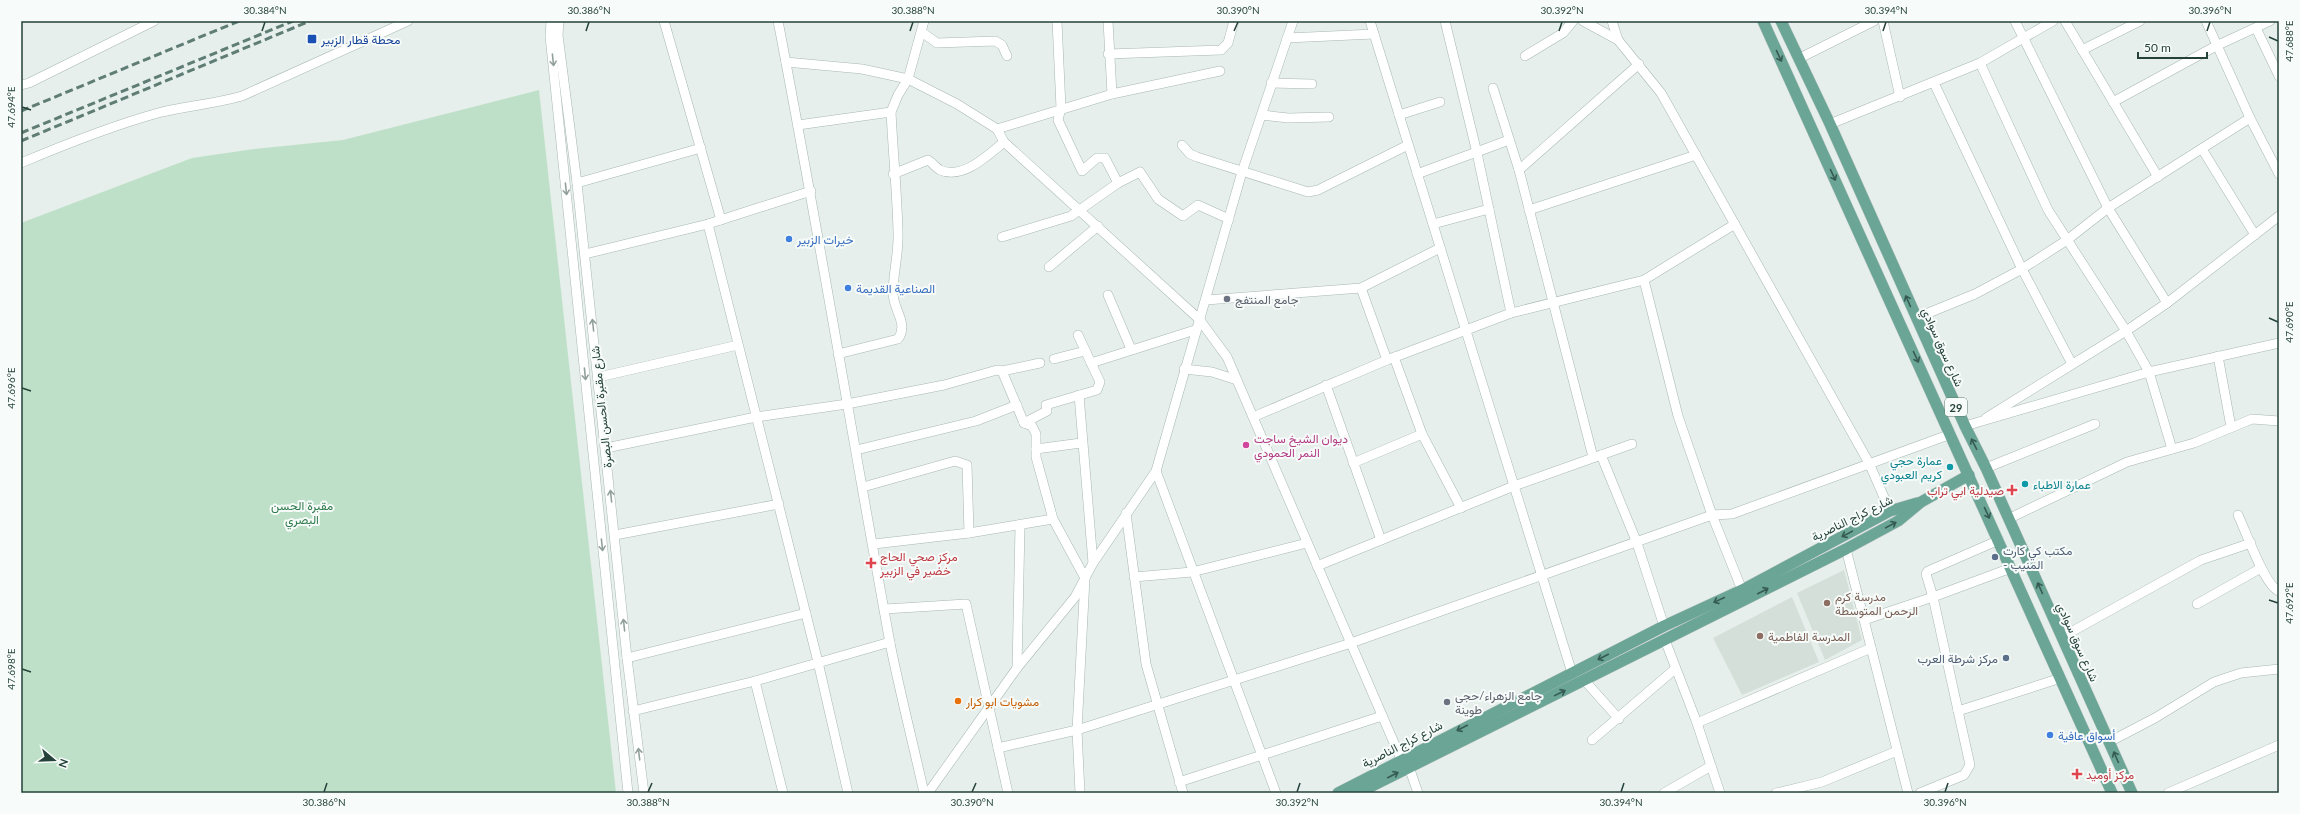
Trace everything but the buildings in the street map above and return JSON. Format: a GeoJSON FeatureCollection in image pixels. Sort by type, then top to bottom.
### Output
{"type":"FeatureCollection","features":[{"type":"Feature","properties":{"kind":"main road","name":"29"},"geometry":{"type":"LineString","coordinates":[[1762,21],[1951,434],[2112,793]]}},
{"type":"Feature","properties":{"kind":"main road","name":"شارع سوق سوادي"},"geometry":{"type":"LineString","coordinates":[[1781,21],[1830,124],[1964,426],[1986,468],[2132,793]]}},
{"type":"Feature","properties":{"kind":"main road"},"geometry":{"type":"LineString","coordinates":[[1921,502],[1969,476]]}},
{"type":"Feature","properties":{"kind":"main road","name":"شارع كراج الناصرية"},"geometry":{"type":"LineString","coordinates":[[1358,793],[1405,763],[1572,673],[1664,626],[1742,590],[1890,511],[1921,502]]}},
{"type":"Feature","properties":{"kind":"main road","name":"شارع كراج الناصرية"},"geometry":{"type":"LineString","coordinates":[[1338,793],[1585,681],[1846,549],[1898,521],[1921,502]]}},
{"type":"Feature","properties":{"kind":"main road"},"geometry":{"type":"LineString","coordinates":[[2030,610],[2046,602]]}},
{"type":"Feature","properties":{"kind":"main road"},"geometry":{"type":"LineString","coordinates":[[2069,697],[2085,689]]}},
{"type":"Feature","properties":{"kind":"street"},"geometry":{"type":"LineString","coordinates":[[21,85],[29,83],[154,21]]}},
{"type":"Feature","properties":{"kind":"street"},"geometry":{"type":"LineString","coordinates":[[21,163],[69,143],[158,113],[242,96],[408,21]]}},
{"type":"Feature","properties":{"kind":"street","name":"شارع مقبرة الحسن البصرة"},"geometry":{"type":"LineString","coordinates":[[551,21],[550,36],[628,793]]}},
{"type":"Feature","properties":{"kind":"street","name":"شارع مقبرة الحسن البصرة"},"geometry":{"type":"LineString","coordinates":[[559,21],[558,35],[577,183],[599,377],[627,658],[644,793]]}},
{"type":"Feature","properties":{"kind":"street"},"geometry":{"type":"LineString","coordinates":[[664,21],[721,220]]}},
{"type":"Feature","properties":{"kind":"street"},"geometry":{"type":"LineString","coordinates":[[778,21],[811,191],[838,354],[886,609],[890,642],[924,793]]}},
{"type":"Feature","properties":{"kind":"street"},"geometry":{"type":"LineString","coordinates":[[838,354],[898,339],[903,332],[903,325],[893,298],[898,232],[893,174],[891,112],[898,95],[908,79],[923,33],[924,21]]}},
{"type":"Feature","properties":{"kind":"street"},"geometry":{"type":"LineString","coordinates":[[1057,21],[1061,108],[1058,120],[1082,171],[1097,158],[1105,158],[1118,183]]}},
{"type":"Feature","properties":{"kind":"street"},"geometry":{"type":"LineString","coordinates":[[1108,21],[1108,54],[1112,94]]}},
{"type":"Feature","properties":{"kind":"street"},"geometry":{"type":"LineString","coordinates":[[1108,54],[1221,50],[1228,43],[1234,21]]}},
{"type":"Feature","properties":{"kind":"street"},"geometry":{"type":"LineString","coordinates":[[928,793],[1018,668],[1075,597],[1093,563],[1156,470],[1195,330],[1206,300],[1242,172],[1293,21]]}},
{"type":"Feature","properties":{"kind":"street"},"geometry":{"type":"LineString","coordinates":[[1370,21],[1572,673]]}},
{"type":"Feature","properties":{"kind":"street"},"geometry":{"type":"LineString","coordinates":[[1445,21],[1477,153],[1510,313]]}},
{"type":"Feature","properties":{"kind":"street"},"geometry":{"type":"LineString","coordinates":[[1524,56],[1563,34],[1573,21]]}},
{"type":"Feature","properties":{"kind":"street"},"geometry":{"type":"LineString","coordinates":[[1583,21],[1618,40],[1639,64],[1660,93],[1869,464],[1890,511]]}},
{"type":"Feature","properties":{"kind":"street"},"geometry":{"type":"LineString","coordinates":[[1612,21],[1618,40]]}},
{"type":"Feature","properties":{"kind":"street"},"geometry":{"type":"LineString","coordinates":[[1798,59],[1874,21]]}},
{"type":"Feature","properties":{"kind":"street"},"geometry":{"type":"LineString","coordinates":[[1883,21],[1900,96]]}},
{"type":"Feature","properties":{"kind":"street"},"geometry":{"type":"LineString","coordinates":[[2015,21],[2108,208],[2167,303]]}},
{"type":"Feature","properties":{"kind":"street"},"geometry":{"type":"LineString","coordinates":[[1830,124],[1980,63],[2054,21]]}},
{"type":"Feature","properties":{"kind":"street"},"geometry":{"type":"LineString","coordinates":[[2065,21],[2158,177]]}},
{"type":"Feature","properties":{"kind":"street"},"geometry":{"type":"LineString","coordinates":[[2082,50],[2140,21]]}},
{"type":"Feature","properties":{"kind":"street"},"geometry":{"type":"LineString","coordinates":[[2206,21],[2216,46],[2250,118],[2279,174]]}},
{"type":"Feature","properties":{"kind":"street"},"geometry":{"type":"LineString","coordinates":[[2113,102],[2216,46],[2270,21]]}},
{"type":"Feature","properties":{"kind":"street"},"geometry":{"type":"LineString","coordinates":[[2256,28],[2279,76]]}},
{"type":"Feature","properties":{"kind":"street"},"geometry":{"type":"LineString","coordinates":[[923,33],[938,43],[996,41],[1002,45],[1007,56]]}},
{"type":"Feature","properties":{"kind":"street"},"geometry":{"type":"LineString","coordinates":[[1287,38],[1374,34]]}},
{"type":"Feature","properties":{"kind":"street"},"geometry":{"type":"LineString","coordinates":[[786,62],[862,69],[908,79],[957,104],[997,129],[1004,142],[1080,209],[1199,319],[1227,357],[1382,716],[1418,793]]}},
{"type":"Feature","properties":{"kind":"street"},"geometry":{"type":"LineString","coordinates":[[1980,63],[2048,210],[2126,331],[2149,372],[2172,449]]}},
{"type":"Feature","properties":{"kind":"street"},"geometry":{"type":"LineString","coordinates":[[1519,170],[1639,64]]}},
{"type":"Feature","properties":{"kind":"street"},"geometry":{"type":"LineString","coordinates":[[997,129],[1061,108],[1112,94],[1220,71]]}},
{"type":"Feature","properties":{"kind":"street"},"geometry":{"type":"LineString","coordinates":[[1271,83],[1312,84]]}},
{"type":"Feature","properties":{"kind":"street"},"geometry":{"type":"LineString","coordinates":[[1934,83],[2022,270],[2072,364]]}},
{"type":"Feature","properties":{"kind":"street"},"geometry":{"type":"LineString","coordinates":[[1493,88],[1519,170],[1553,302],[1597,456],[1637,543],[1664,626]]}},
{"type":"Feature","properties":{"kind":"street"},"geometry":{"type":"LineString","coordinates":[[1399,115],[1440,102]]}},
{"type":"Feature","properties":{"kind":"street"},"geometry":{"type":"LineString","coordinates":[[798,125],[891,112]]}},
{"type":"Feature","properties":{"kind":"street"},"geometry":{"type":"LineString","coordinates":[[1262,115],[1288,118],[1329,117]]}},
{"type":"Feature","properties":{"kind":"street"},"geometry":{"type":"LineString","coordinates":[[1916,318],[1975,294],[2022,270],[2066,240],[2108,208],[2250,118]]}},
{"type":"Feature","properties":{"kind":"street"},"geometry":{"type":"LineString","coordinates":[[1417,174],[1509,140]]}},
{"type":"Feature","properties":{"kind":"street"},"geometry":{"type":"LineString","coordinates":[[893,174],[928,160],[934,163],[939,169],[950,173],[957,172],[979,161],[1004,142]]}},
{"type":"Feature","properties":{"kind":"street"},"geometry":{"type":"LineString","coordinates":[[1182,145],[1190,154],[1308,192],[1318,190],[1408,146]]}},
{"type":"Feature","properties":{"kind":"street"},"geometry":{"type":"LineString","coordinates":[[577,183],[701,148]]}},
{"type":"Feature","properties":{"kind":"street"},"geometry":{"type":"LineString","coordinates":[[2202,149],[2255,235]]}},
{"type":"Feature","properties":{"kind":"street"},"geometry":{"type":"LineString","coordinates":[[1529,210],[1696,155]]}},
{"type":"Feature","properties":{"kind":"street"},"geometry":{"type":"LineString","coordinates":[[1002,237],[1062,220],[1118,183],[1140,172],[1158,199],[1183,216],[1198,205],[1229,219]]}},
{"type":"Feature","properties":{"kind":"street"},"geometry":{"type":"LineString","coordinates":[[585,254],[708,224],[811,191]]}},
{"type":"Feature","properties":{"kind":"street"},"geometry":{"type":"LineString","coordinates":[[1433,224],[1489,209]]}},
{"type":"Feature","properties":{"kind":"street"},"geometry":{"type":"LineString","coordinates":[[1986,418],[2126,331],[2167,303],[2279,216]]}},
{"type":"Feature","properties":{"kind":"street"},"geometry":{"type":"LineString","coordinates":[[708,224],[806,613],[848,793]]}},
{"type":"Feature","properties":{"kind":"street"},"geometry":{"type":"LineString","coordinates":[[1253,417],[1390,358],[1466,331],[1510,313],[1644,280],[1735,224]]}},
{"type":"Feature","properties":{"kind":"street"},"geometry":{"type":"LineString","coordinates":[[1049,267],[1098,226]]}},
{"type":"Feature","properties":{"kind":"street"},"geometry":{"type":"LineString","coordinates":[[1206,300],[1361,288],[1440,248]]}},
{"type":"Feature","properties":{"kind":"street"},"geometry":{"type":"LineString","coordinates":[[1644,280],[1678,416],[1712,515],[1742,590]]}},
{"type":"Feature","properties":{"kind":"street"},"geometry":{"type":"LineString","coordinates":[[1361,288],[1422,434],[1461,508]]}},
{"type":"Feature","properties":{"kind":"street"},"geometry":{"type":"LineString","coordinates":[[1108,294],[1131,349]]}},
{"type":"Feature","properties":{"kind":"street"},"geometry":{"type":"LineString","coordinates":[[1091,363],[1131,349],[1195,330]]}},
{"type":"Feature","properties":{"kind":"street"},"geometry":{"type":"LineString","coordinates":[[1024,423],[1047,411],[1046,405],[1097,390],[1100,386],[1078,335]]}},
{"type":"Feature","properties":{"kind":"street"},"geometry":{"type":"LineString","coordinates":[[1964,426],[1986,418],[2149,372],[2279,343]]}},
{"type":"Feature","properties":{"kind":"street"},"geometry":{"type":"LineString","coordinates":[[599,377],[738,345]]}},
{"type":"Feature","properties":{"kind":"street"},"geometry":{"type":"LineString","coordinates":[[1054,359],[1085,351]]}},
{"type":"Feature","properties":{"kind":"street"},"geometry":{"type":"LineString","coordinates":[[2218,356],[2231,427]]}},
{"type":"Feature","properties":{"kind":"street"},"geometry":{"type":"LineString","coordinates":[[606,448],[756,417],[847,404],[944,386],[997,370],[1002,371],[1040,362]]}},
{"type":"Feature","properties":{"kind":"street"},"geometry":{"type":"LineString","coordinates":[[1184,369],[1212,372],[1237,380]]}},
{"type":"Feature","properties":{"kind":"street"},"geometry":{"type":"LineString","coordinates":[[1002,371],[1024,423],[1032,426],[1036,434],[1036,457],[1053,519],[1085,578],[1077,730],[1080,793]]}},
{"type":"Feature","properties":{"kind":"street"},"geometry":{"type":"LineString","coordinates":[[1326,385],[1381,540]]}},
{"type":"Feature","properties":{"kind":"street"},"geometry":{"type":"LineString","coordinates":[[1079,395],[1081,443],[1093,563]]}},
{"type":"Feature","properties":{"kind":"street"},"geometry":{"type":"LineString","coordinates":[[856,450],[976,421],[1017,405]]}},
{"type":"Feature","properties":{"kind":"street"},"geometry":{"type":"LineString","coordinates":[[2008,519],[2118,466],[2194,443],[2252,419],[2279,421]]}},
{"type":"Feature","properties":{"kind":"street"},"geometry":{"type":"LineString","coordinates":[[1986,468],[2095,424]]}},
{"type":"Feature","properties":{"kind":"street"},"geometry":{"type":"LineString","coordinates":[[1353,463],[1422,434]]}},
{"type":"Feature","properties":{"kind":"street"},"geometry":{"type":"LineString","coordinates":[[998,748],[1077,730],[1351,643],[1637,543],[1712,515],[1732,514],[1951,434]]}},
{"type":"Feature","properties":{"kind":"street"},"geometry":{"type":"LineString","coordinates":[[1036,449],[1081,443]]}},
{"type":"Feature","properties":{"kind":"street"},"geometry":{"type":"LineString","coordinates":[[1317,566],[1514,486],[1632,444]]}},
{"type":"Feature","properties":{"kind":"street"},"geometry":{"type":"LineString","coordinates":[[864,487],[928,467],[954,461],[962,462],[967,465],[968,470],[970,533]]}},
{"type":"Feature","properties":{"kind":"street"},"geometry":{"type":"LineString","coordinates":[[1156,470],[1192,572],[1276,793]]}},
{"type":"Feature","properties":{"kind":"street"},"geometry":{"type":"LineString","coordinates":[[614,534],[779,504]]}},
{"type":"Feature","properties":{"kind":"street"},"geometry":{"type":"LineString","coordinates":[[1126,513],[1146,664],[1159,704],[1183,793]]}},
{"type":"Feature","properties":{"kind":"street"},"geometry":{"type":"LineString","coordinates":[[2238,514],[2261,568],[2270,585],[2279,591]]}},
{"type":"Feature","properties":{"kind":"street"},"geometry":{"type":"LineString","coordinates":[[874,544],[970,533],[1020,526],[1053,519]]}},
{"type":"Feature","properties":{"kind":"street"},"geometry":{"type":"LineString","coordinates":[[1018,668],[1020,526]]}},
{"type":"Feature","properties":{"kind":"street"},"geometry":{"type":"LineString","coordinates":[[1920,793],[1964,775],[1969,770],[1970,765],[1933,597],[1926,578],[1928,571],[1999,540]]}},
{"type":"Feature","properties":{"kind":"street"},"geometry":{"type":"LineString","coordinates":[[1134,577],[1192,572],[1307,543]]}},
{"type":"Feature","properties":{"kind":"street"},"geometry":{"type":"LineString","coordinates":[[2062,637],[2201,560],[2251,543]]}},
{"type":"Feature","properties":{"kind":"street"},"geometry":{"type":"LineString","coordinates":[[1846,549],[1908,793]]}},
{"type":"Feature","properties":{"kind":"street"},"geometry":{"type":"LineString","coordinates":[[1864,620],[1933,597],[2011,568]]}},
{"type":"Feature","properties":{"kind":"street"},"geometry":{"type":"LineString","coordinates":[[2198,604],[2261,568]]}},
{"type":"Feature","properties":{"kind":"street"},"geometry":{"type":"LineString","coordinates":[[607,589],[620,588]]}},
{"type":"Feature","properties":{"kind":"street"},"geometry":{"type":"LineString","coordinates":[[886,609],[966,604],[1008,793]]}},
{"type":"Feature","properties":{"kind":"street"},"geometry":{"type":"LineString","coordinates":[[627,658],[806,613]]}},
{"type":"Feature","properties":{"kind":"street"},"geometry":{"type":"LineString","coordinates":[[1664,640],[1697,723],[1720,793]]}},
{"type":"Feature","properties":{"kind":"street"},"geometry":{"type":"LineString","coordinates":[[633,711],[755,681],[890,642]]}},
{"type":"Feature","properties":{"kind":"street"},"geometry":{"type":"LineString","coordinates":[[1697,723],[1871,648]]}},
{"type":"Feature","properties":{"kind":"street"},"geometry":{"type":"LineString","coordinates":[[2109,742],[2155,718],[2214,682],[2240,673],[2279,668]]}},
{"type":"Feature","properties":{"kind":"street"},"geometry":{"type":"LineString","coordinates":[[1592,740],[1619,719],[1675,669]]}},
{"type":"Feature","properties":{"kind":"street"},"geometry":{"type":"LineString","coordinates":[[1958,712],[2061,678]]}},
{"type":"Feature","properties":{"kind":"street"},"geometry":{"type":"LineString","coordinates":[[755,681],[783,793]]}},
{"type":"Feature","properties":{"kind":"street"},"geometry":{"type":"LineString","coordinates":[[1585,681],[1619,719]]}},
{"type":"Feature","properties":{"kind":"street"},"geometry":{"type":"LineString","coordinates":[[1179,782],[1382,716]]}},
{"type":"Feature","properties":{"kind":"street"},"geometry":{"type":"LineString","coordinates":[[2168,793],[2279,745]]}},
{"type":"Feature","properties":{"kind":"street"},"geometry":{"type":"LineString","coordinates":[[1776,793],[1822,782],[1897,751]]}},
{"type":"Feature","properties":{"kind":"street"},"geometry":{"type":"LineString","coordinates":[[1664,793],[1711,766]]}},
{"type":"Feature","properties":{"kind":"shaded area"},"geometry":{"type":"Polygon","coordinates":[[[1844,570],[1862,640],[1825,660],[1797,593],[1844,570]]]}},
{"type":"Feature","properties":{"kind":"shaded area"},"geometry":{"type":"Polygon","coordinates":[[[1792,597],[1819,662],[1742,695],[1713,638],[1792,597]]]}},
{"type":"Feature","properties":{"kind":"green space","name":"مقبرة الحسن البصري"},"geometry":{"type":"Polygon","coordinates":[[[539,90],[616,793],[21,793],[21,223],[192,158],[254,149],[343,140],[539,90]]]}},
{"type":"Feature","properties":{"kind":"railway"},"geometry":{"type":"LineString","coordinates":[[21,111],[239,21]]}},
{"type":"Feature","properties":{"kind":"railway"},"geometry":{"type":"LineString","coordinates":[[21,133],[293,21]]}},
{"type":"Feature","properties":{"kind":"railway"},"geometry":{"type":"LineString","coordinates":[[21,141],[310,21]]}},
{"type":"Feature","properties":{"kind":"place","name":"محطة قطار الزبير"},"geometry":{"type":"Point","coordinates":[312,39]}},
{"type":"Feature","properties":{"kind":"place","name":"خيرات الزبير"},"geometry":{"type":"Point","coordinates":[789,239]}},
{"type":"Feature","properties":{"kind":"place","name":"الصناعية القديمة"},"geometry":{"type":"Point","coordinates":[848,288]}},
{"type":"Feature","properties":{"kind":"place","name":"جامع المنتفج"},"geometry":{"type":"Point","coordinates":[1227,299]}},
{"type":"Feature","properties":{"kind":"place","name":"ديوان الشيخ ساجت النمر الحمودي"},"geometry":{"type":"Point","coordinates":[1246,445]}},
{"type":"Feature","properties":{"kind":"place","name":"عمارة حجي كريم العبودي"},"geometry":{"type":"Point","coordinates":[1950,467]}},
{"type":"Feature","properties":{"kind":"place","name":"عمارة الاطباء"},"geometry":{"type":"Point","coordinates":[2025,484]}},
{"type":"Feature","properties":{"kind":"place","name":"صيدلية ابي تراب"},"geometry":{"type":"Point","coordinates":[2012,490]}},
{"type":"Feature","properties":{"kind":"place","name":"مكتب كي كارت - المنيب"},"geometry":{"type":"Point","coordinates":[1995,557]}},
{"type":"Feature","properties":{"kind":"place","name":"مركز صحي الحاج خضير في الزبير"},"geometry":{"type":"Point","coordinates":[871,563]}},
{"type":"Feature","properties":{"kind":"place","name":"مدرسة كرم الرحمن المتوسطة"},"geometry":{"type":"Point","coordinates":[1827,603]}},
{"type":"Feature","properties":{"kind":"place","name":"المدرسة الفاطمية"},"geometry":{"type":"Point","coordinates":[1760,636]}},
{"type":"Feature","properties":{"kind":"place","name":"مركز شرطة العرب"},"geometry":{"type":"Point","coordinates":[2006,658]}},
{"type":"Feature","properties":{"kind":"place","name":"مشويات ابو كرار"},"geometry":{"type":"Point","coordinates":[958,701]}},
{"type":"Feature","properties":{"kind":"place","name":"جامع الزهراء/حجي طوينة"},"geometry":{"type":"Point","coordinates":[1447,702]}},
{"type":"Feature","properties":{"kind":"place","name":"أسواق عافية"},"geometry":{"type":"Point","coordinates":[2050,735]}},
{"type":"Feature","properties":{"kind":"place","name":"مركز أوميد"},"geometry":{"type":"Point","coordinates":[2077,774]}}]}
